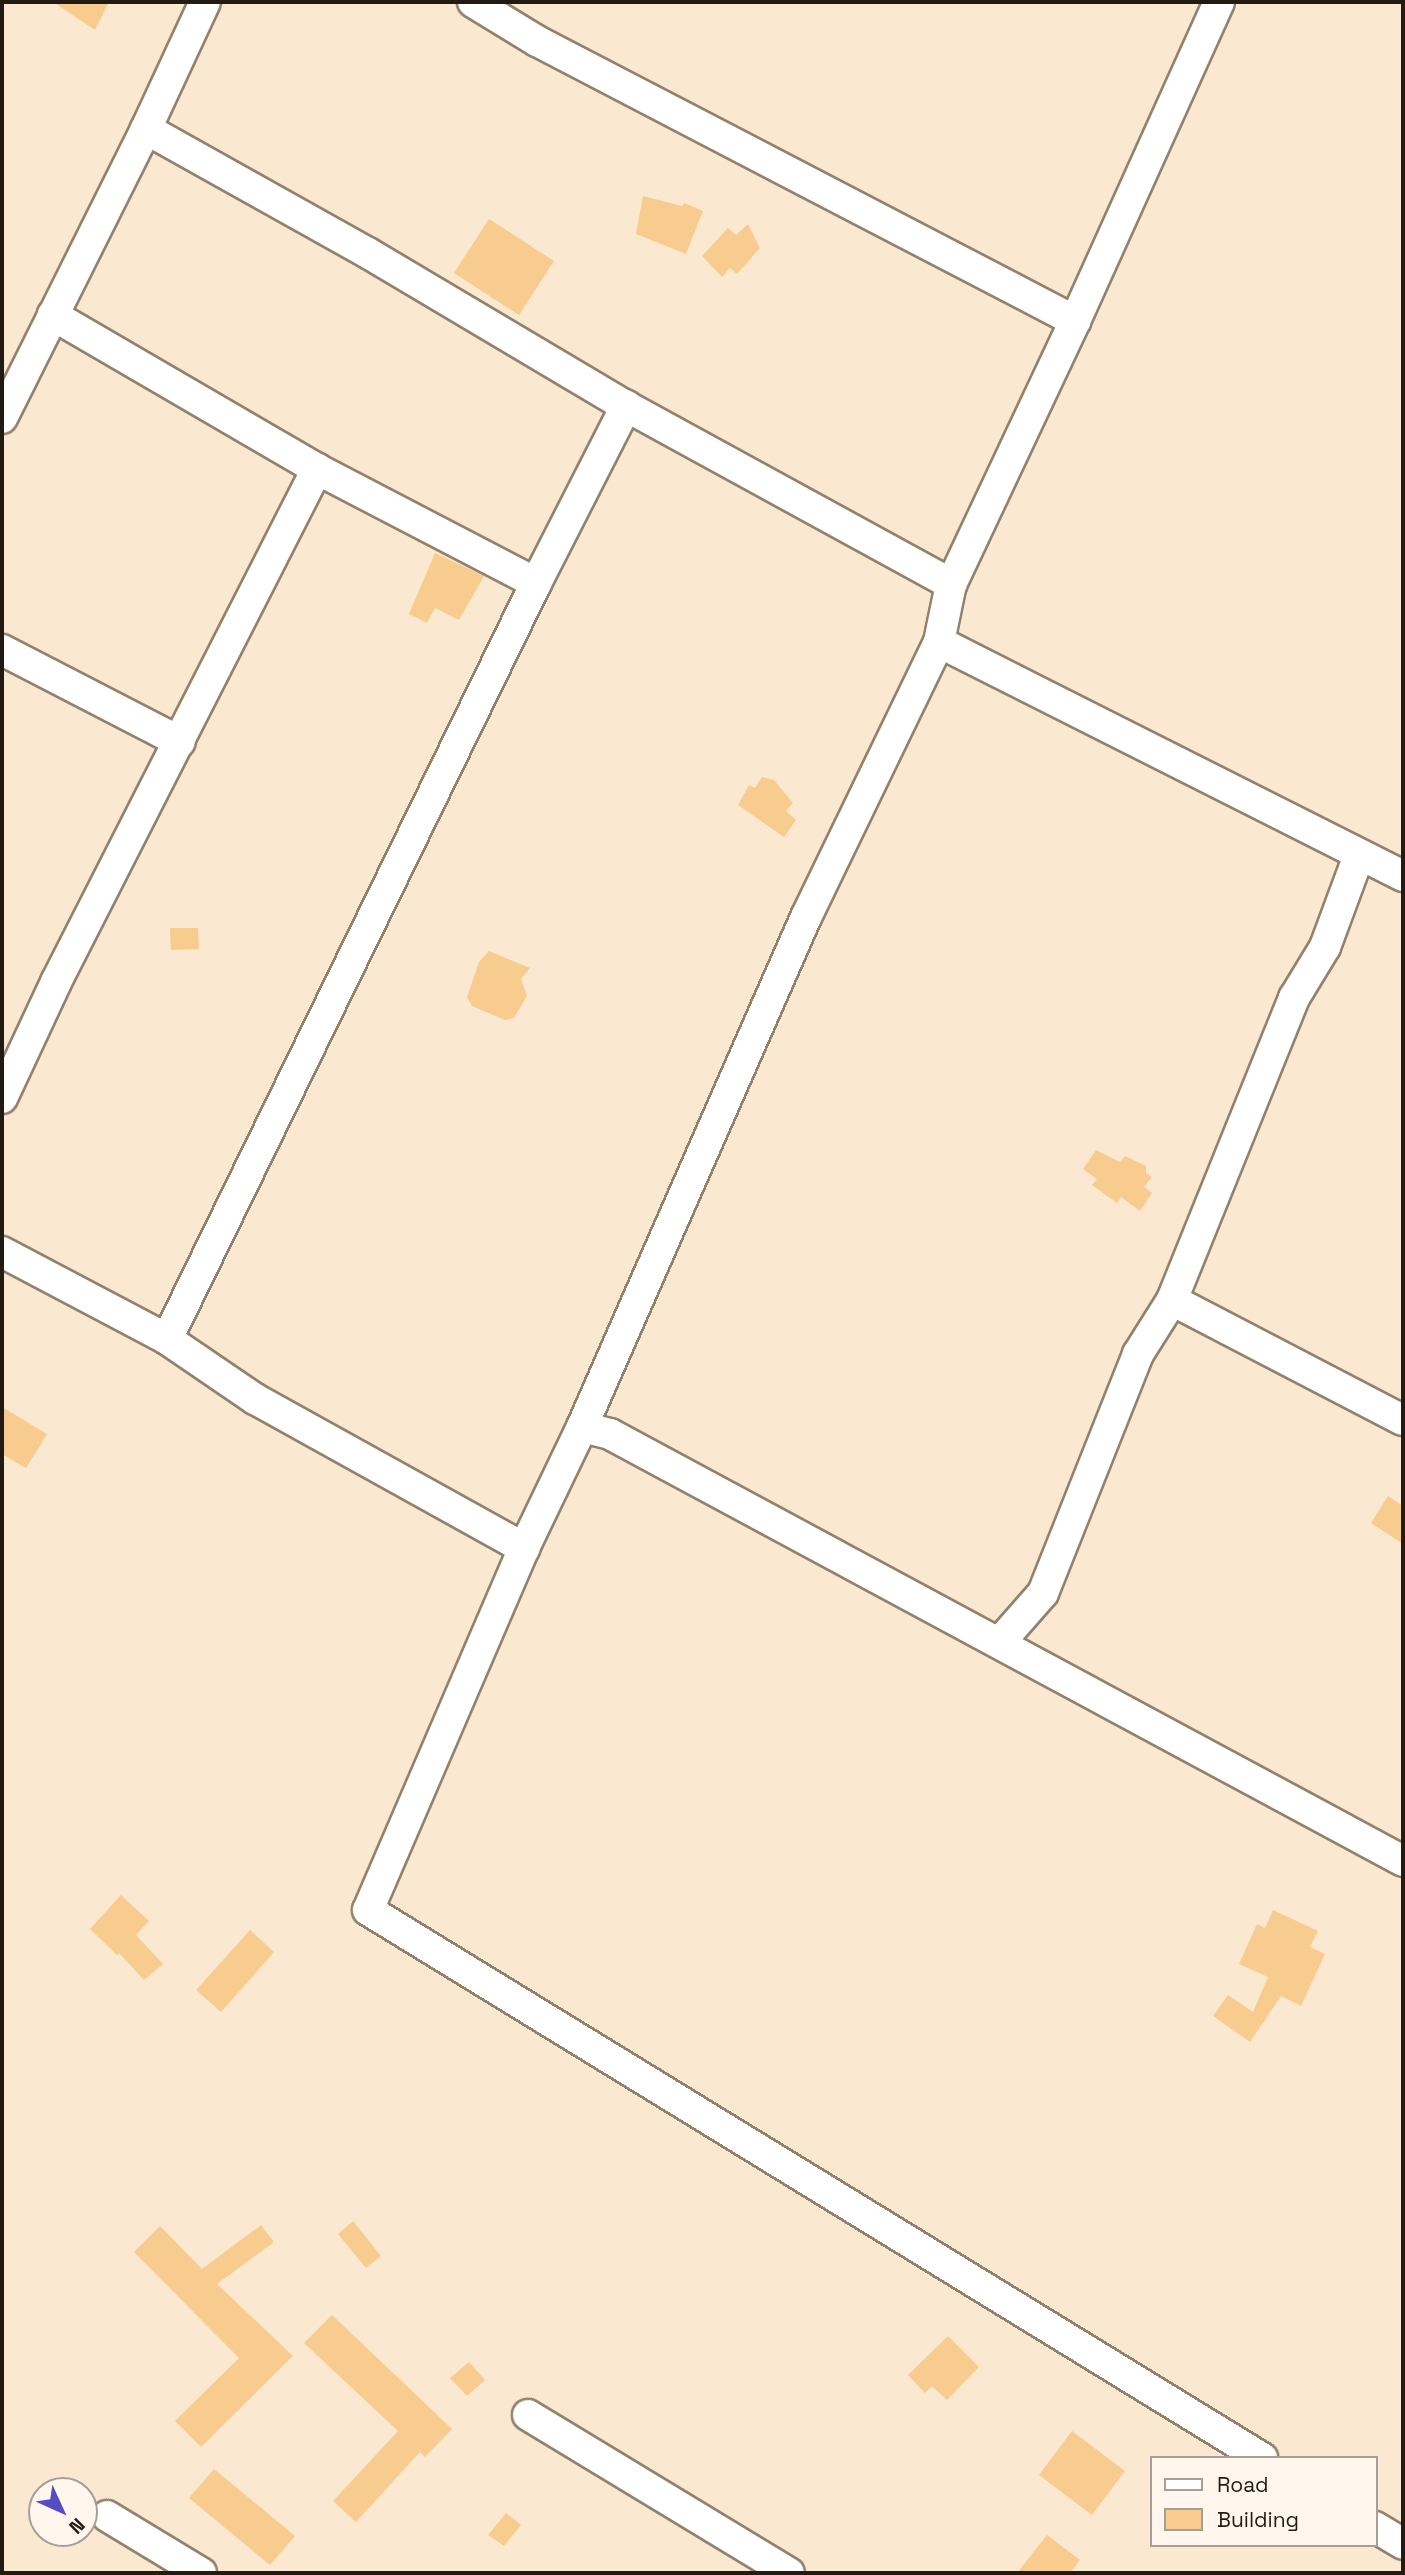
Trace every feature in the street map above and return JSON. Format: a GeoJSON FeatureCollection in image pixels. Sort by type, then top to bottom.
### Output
{"type":"FeatureCollection","features":[{"type":"Feature","properties":{"kind":"street"},"geometry":{"type":"LineString","coordinates":[[2,418],[146,129],[205,2]]}},
{"type":"Feature","properties":{"kind":"street"},"geometry":{"type":"LineString","coordinates":[[473,2],[537,41],[1075,321]]}},
{"type":"Feature","properties":{"kind":"street"},"geometry":{"type":"LineString","coordinates":[[1219,2],[1075,321],[951,584],[939,642],[806,917],[583,1427],[524,1548],[368,1910],[1259,2456]]}},
{"type":"Feature","properties":{"kind":"street"},"geometry":{"type":"LineString","coordinates":[[146,129],[368,253],[626,406],[951,584]]}},
{"type":"Feature","properties":{"kind":"street"},"geometry":{"type":"LineString","coordinates":[[52,315],[317,469],[536,583]]}},
{"type":"Feature","properties":{"kind":"street"},"geometry":{"type":"LineString","coordinates":[[167,1339],[536,583],[626,406]]}},
{"type":"Feature","properties":{"kind":"street"},"geometry":{"type":"LineString","coordinates":[[2,1098],[56,982],[317,469]]}},
{"type":"Feature","properties":{"kind":"street"},"geometry":{"type":"LineString","coordinates":[[939,642],[1403,876]]}},
{"type":"Feature","properties":{"kind":"street"},"geometry":{"type":"LineString","coordinates":[[2,650],[180,742]]}},
{"type":"Feature","properties":{"kind":"street"},"geometry":{"type":"LineString","coordinates":[[1000,1643],[1043,1593],[1138,1354],[1172,1300],[1294,998],[1325,947],[1359,855]]}},
{"type":"Feature","properties":{"kind":"street"},"geometry":{"type":"LineString","coordinates":[[2,1252],[167,1339],[255,1399],[524,1548]]}},
{"type":"Feature","properties":{"kind":"street"},"geometry":{"type":"LineString","coordinates":[[1172,1300],[1403,1420]]}},
{"type":"Feature","properties":{"kind":"street"},"geometry":{"type":"LineString","coordinates":[[583,1427],[610,1434],[1403,1861]]}},
{"type":"Feature","properties":{"kind":"street"},"geometry":{"type":"LineString","coordinates":[[528,2415],[789,2573]]}},
{"type":"Feature","properties":{"kind":"street"},"geometry":{"type":"LineString","coordinates":[[107,2515],[201,2573]]}},
{"type":"Feature","properties":{"kind":"street"},"geometry":{"type":"LineString","coordinates":[[1377,2528],[1403,2544]]}},
{"type":"Feature","properties":{"kind":"building"},"geometry":{"type":"Polygon","coordinates":[[[53,2],[109,2],[95,30],[53,2]]]}},
{"type":"Feature","properties":{"kind":"building"},"geometry":{"type":"Polygon","coordinates":[[[643,196],[682,206],[684,203],[703,211],[686,254],[636,234],[643,196]]]}},
{"type":"Feature","properties":{"kind":"building"},"geometry":{"type":"Polygon","coordinates":[[[489,219],[554,261],[519,315],[454,273],[489,219]]]}},
{"type":"Feature","properties":{"kind":"building"},"geometry":{"type":"Polygon","coordinates":[[[748,224],[760,248],[737,274],[730,268],[722,277],[702,256],[728,228],[736,235],[748,224]]]}},
{"type":"Feature","properties":{"kind":"building"},"geometry":{"type":"Polygon","coordinates":[[[435,553],[484,576],[459,620],[435,608],[427,623],[409,614],[435,553]]]}},
{"type":"Feature","properties":{"kind":"building"},"geometry":{"type":"Polygon","coordinates":[[[762,777],[774,780],[793,803],[786,811],[796,820],[784,837],[738,805],[749,785],[755,788],[762,777]]]}},
{"type":"Feature","properties":{"kind":"building"},"geometry":{"type":"Polygon","coordinates":[[[170,928],[198,928],[199,949],[171,950],[170,928]]]}},
{"type":"Feature","properties":{"kind":"building"},"geometry":{"type":"Polygon","coordinates":[[[489,951],[530,968],[521,979],[527,996],[514,1018],[505,1020],[472,1006],[467,997],[479,962],[489,951]]]}},
{"type":"Feature","properties":{"kind":"building"},"geometry":{"type":"Polygon","coordinates":[[[1096,1150],[1120,1162],[1125,1156],[1146,1166],[1146,1173],[1152,1177],[1144,1187],[1152,1193],[1140,1211],[1121,1197],[1117,1203],[1092,1185],[1097,1179],[1083,1169],[1096,1150]]]}},
{"type":"Feature","properties":{"kind":"building"},"geometry":{"type":"Polygon","coordinates":[[[2,1407],[47,1434],[26,1468],[2,1454],[2,1407]]]}},
{"type":"Feature","properties":{"kind":"building"},"geometry":{"type":"Polygon","coordinates":[[[1388,1496],[1403,1506],[1403,1544],[1371,1523],[1388,1496]]]}},
{"type":"Feature","properties":{"kind":"building"},"geometry":{"type":"Polygon","coordinates":[[[121,1895],[149,1921],[136,1935],[163,1964],[144,1980],[119,1953],[117,1955],[90,1929],[121,1895]]]}},
{"type":"Feature","properties":{"kind":"building"},"geometry":{"type":"Polygon","coordinates":[[[1273,1910],[1318,1931],[1310,1947],[1325,1954],[1301,2006],[1281,1996],[1250,2042],[1213,2016],[1228,1995],[1253,2012],[1268,1977],[1239,1964],[1257,1924],[1265,1928],[1273,1910]]]}},
{"type":"Feature","properties":{"kind":"building"},"geometry":{"type":"Polygon","coordinates":[[[250,1930],[274,1952],[221,2012],[196,1990],[250,1930]]]}},
{"type":"Feature","properties":{"kind":"building"},"geometry":{"type":"Polygon","coordinates":[[[353,2221],[381,2256],[366,2268],[338,2234],[353,2221]]]}},
{"type":"Feature","properties":{"kind":"building"},"geometry":{"type":"Polygon","coordinates":[[[261,2225],[274,2242],[217,2284],[293,2356],[201,2447],[175,2421],[239,2358],[134,2252],[160,2226],[202,2269],[261,2225]]]}},
{"type":"Feature","properties":{"kind":"building"},"geometry":{"type":"Polygon","coordinates":[[[332,2315],[452,2429],[425,2457],[420,2452],[356,2522],[333,2501],[398,2431],[304,2343],[332,2315]]]}},
{"type":"Feature","properties":{"kind":"building"},"geometry":{"type":"Polygon","coordinates":[[[948,2336],[979,2367],[947,2400],[932,2386],[925,2393],[908,2375],[948,2336]]]}},
{"type":"Feature","properties":{"kind":"building"},"geometry":{"type":"Polygon","coordinates":[[[469,2362],[485,2380],[467,2396],[450,2378],[469,2362]]]}},
{"type":"Feature","properties":{"kind":"building"},"geometry":{"type":"Polygon","coordinates":[[[1072,2431],[1125,2471],[1092,2515],[1039,2475],[1072,2431]]]}},
{"type":"Feature","properties":{"kind":"building"},"geometry":{"type":"Polygon","coordinates":[[[214,2469],[295,2536],[270,2565],[189,2498],[214,2469]]]}},
{"type":"Feature","properties":{"kind":"building"},"geometry":{"type":"Polygon","coordinates":[[[506,2513],[521,2525],[504,2546],[488,2535],[506,2513]]]}},
{"type":"Feature","properties":{"kind":"building"},"geometry":{"type":"Polygon","coordinates":[[[1047,2535],[1080,2560],[1070,2573],[1017,2573],[1047,2535]]]}}]}
